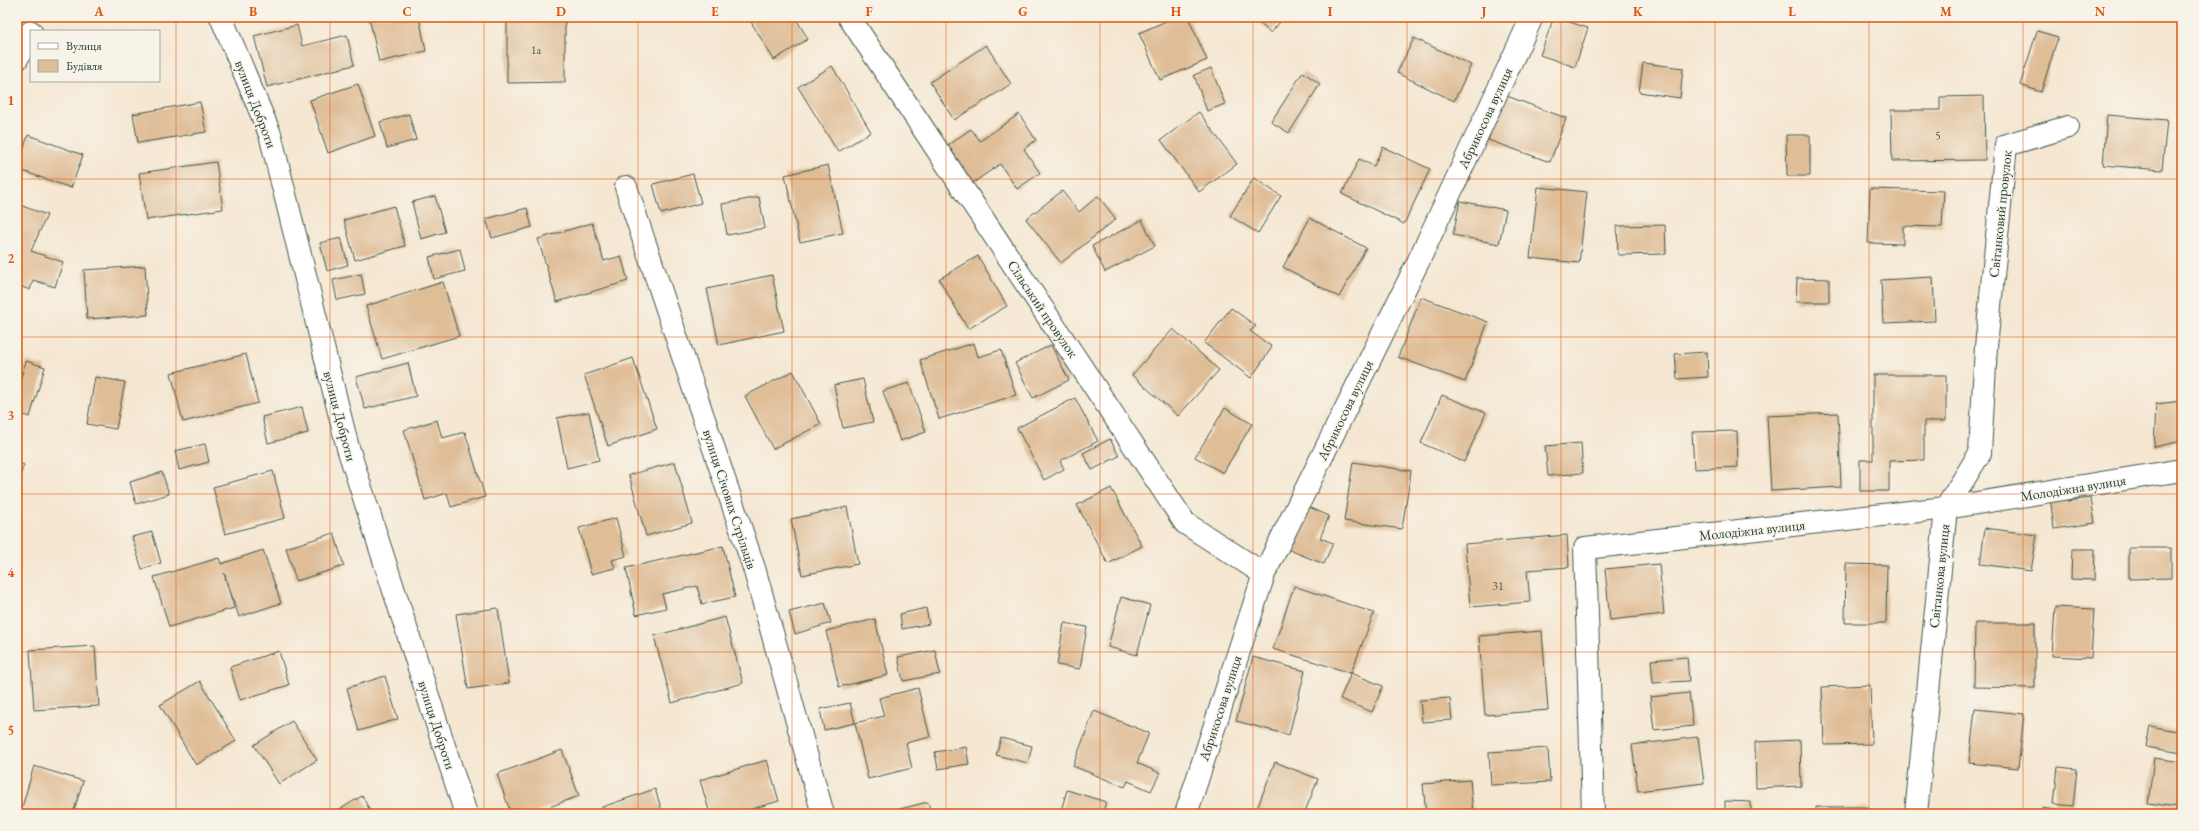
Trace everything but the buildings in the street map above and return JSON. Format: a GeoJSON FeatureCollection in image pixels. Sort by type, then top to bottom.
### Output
{"type":"FeatureCollection","features":[{"type":"Feature","properties":{"kind":"street"},"geometry":{"type":"LineString","coordinates":[[32,30],[38,17]]}},
{"type":"Feature","properties":{"kind":"street","name":"вулиця Доброти"},"geometry":{"type":"LineString","coordinates":[[221,17],[270,134],[348,448],[466,814]]}},
{"type":"Feature","properties":{"kind":"street","name":"Сільський провулок"},"geometry":{"type":"LineString","coordinates":[[849,17],[1185,523],[1264,574]]}},
{"type":"Feature","properties":{"kind":"street","name":"Абрикосова вулиця"},"geometry":{"type":"LineString","coordinates":[[1186,814],[1264,574],[1418,262],[1532,17]]}},
{"type":"Feature","properties":{"kind":"street"},"geometry":{"type":"LineString","coordinates":[[17,60],[30,33]]}},
{"type":"Feature","properties":{"kind":"street","name":"Світанковий провулок"},"geometry":{"type":"LineString","coordinates":[[1986,347],[2006,144],[2068,127]]}},
{"type":"Feature","properties":{"kind":"street","name":"вулиця Січових Стрільців"},"geometry":{"type":"LineString","coordinates":[[626,187],[754,568],[823,814]]}},
{"type":"Feature","properties":{"kind":"street","name":"Світанкова вулиця"},"geometry":{"type":"LineString","coordinates":[[1916,814],[1946,508],[1980,454],[1986,347]]}},
{"type":"Feature","properties":{"kind":"street","name":"Молодіжна вулиця"},"geometry":{"type":"LineString","coordinates":[[1593,814],[1585,548],[1946,508],[2182,470]]}}]}
